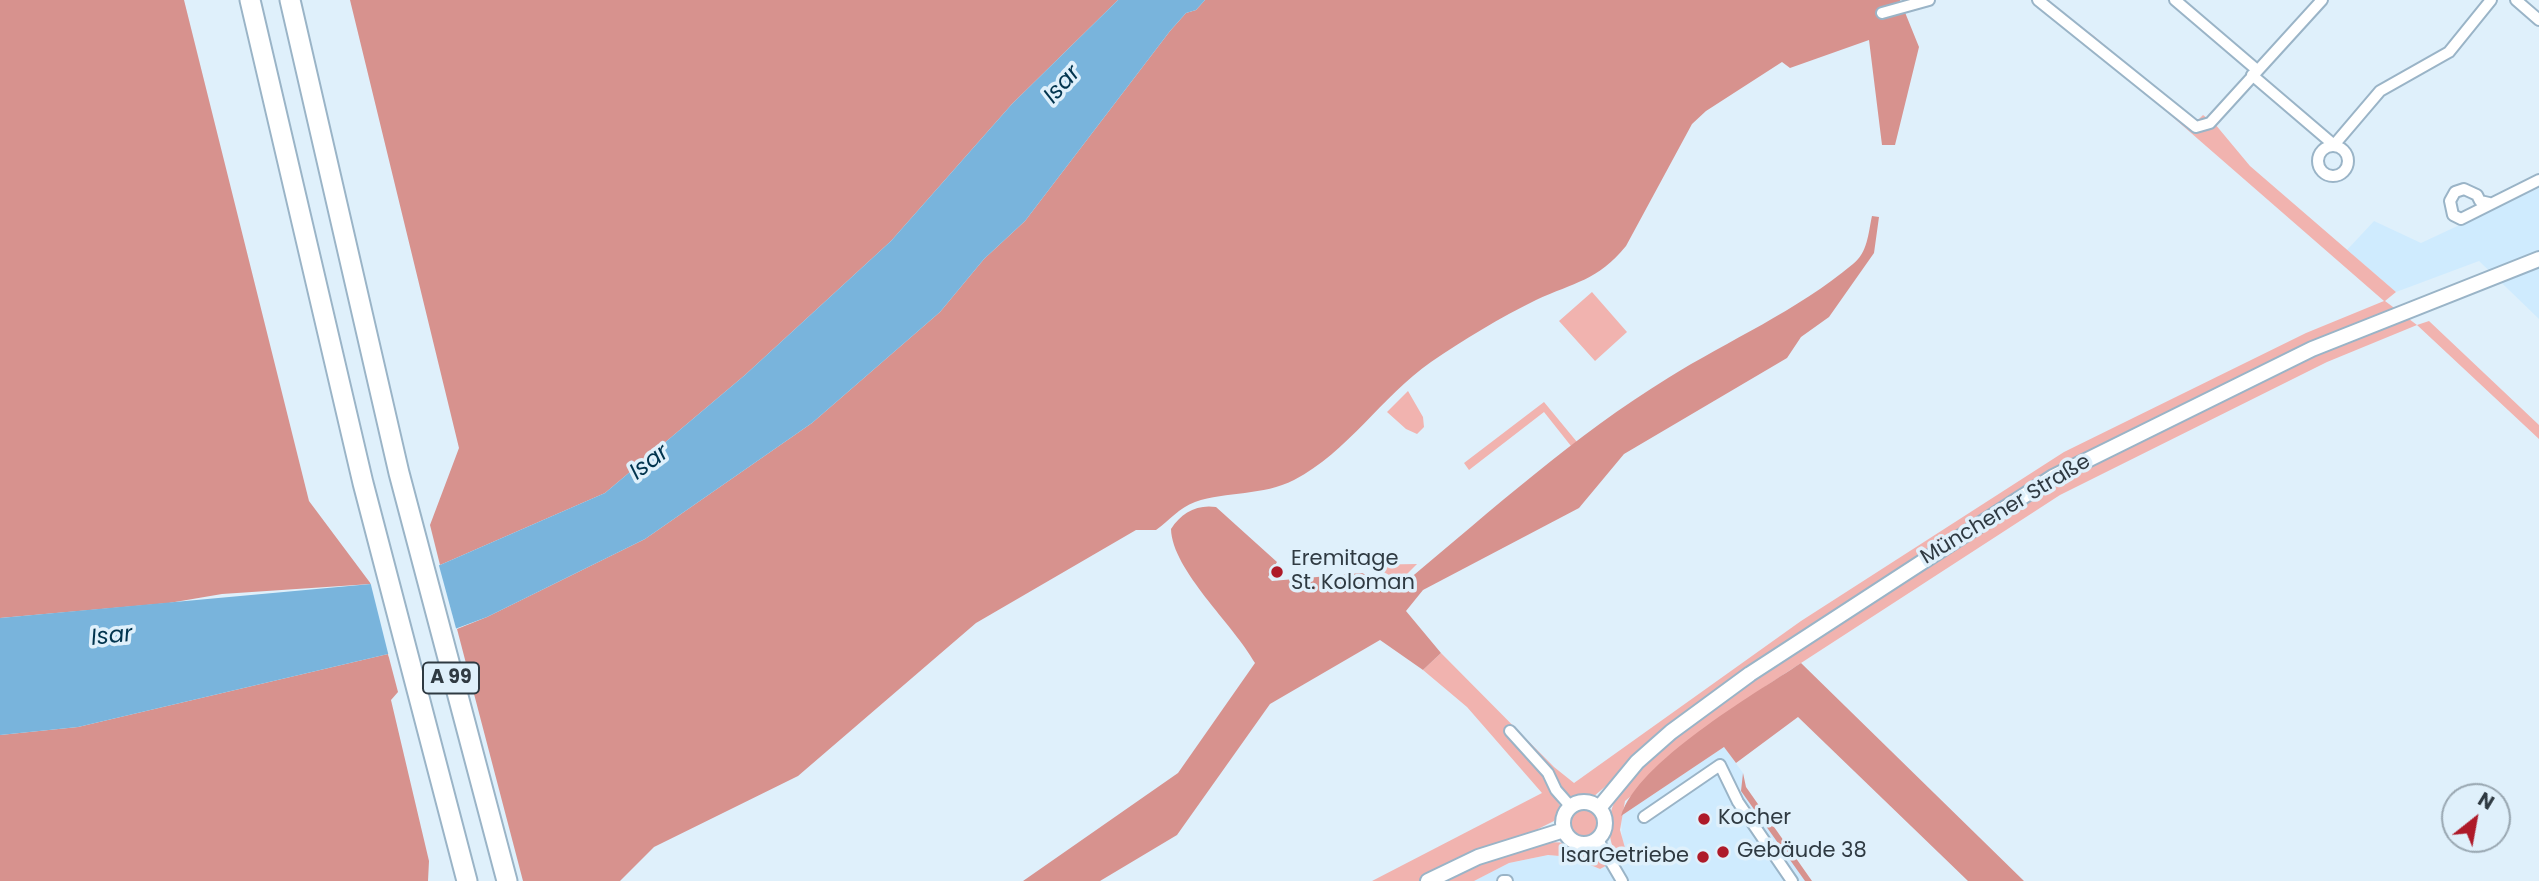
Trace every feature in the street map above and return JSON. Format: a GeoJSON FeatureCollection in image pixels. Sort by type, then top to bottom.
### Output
{"type":"FeatureCollection","features":[{"type":"Feature","properties":{"kind":"highway","name":"A 99"},"geometry":{"type":"LineString","coordinates":[[250,0],[363,483],[467,881]]}},
{"type":"Feature","properties":{"kind":"highway","name":"A 99"},"geometry":{"type":"LineString","coordinates":[[290,0],[399,473],[507,881]]}},
{"type":"Feature","properties":{"kind":"main road","name":"Münchener Straße"},"geometry":{"type":"LineString","coordinates":[[1599,808],[1637,762],[1671,732],[1750,674],[2053,477],[2312,349],[2539,259]]}},
{"type":"Feature","properties":{"kind":"main road"},"geometry":{"type":"LineString","coordinates":[[1584,802],[1599,808],[1606,824],[1598,840],[1579,844],[1569,838],[1563,821],[1571,807],[1584,802]]}},
{"type":"Feature","properties":{"kind":"main road"},"geometry":{"type":"LineString","coordinates":[[1428,881],[1479,857],[1564,830]]}},
{"type":"Feature","properties":{"kind":"street"},"geometry":{"type":"LineString","coordinates":[[1882,13],[1929,0]]}},
{"type":"Feature","properties":{"kind":"street"},"geometry":{"type":"LineString","coordinates":[[2038,0],[2196,127],[2210,123],[2322,0]]}},
{"type":"Feature","properties":{"kind":"street"},"geometry":{"type":"LineString","coordinates":[[2175,0],[2334,145],[2380,91],[2449,52],[2491,0]]}},
{"type":"Feature","properties":{"kind":"street"},"geometry":{"type":"LineString","coordinates":[[2516,0],[2539,20]]}},
{"type":"Feature","properties":{"kind":"street"},"geometry":{"type":"LineString","coordinates":[[2489,203],[2539,180]]}},
{"type":"Feature","properties":{"kind":"street"},"geometry":{"type":"LineString","coordinates":[[1510,731],[1548,773],[1556,790],[1571,807]]}},
{"type":"Feature","properties":{"kind":"street"},"geometry":{"type":"LineString","coordinates":[[1644,817],[1720,765],[1738,802],[1792,881]]}},
{"type":"Feature","properties":{"kind":"street"},"geometry":{"type":"LineString","coordinates":[[1598,840],[1622,881]]}},
{"type":"Feature","properties":{"kind":"shaded area"},"geometry":{"type":"Polygon","coordinates":[[[0,0],[184,0],[309,501],[371,584],[222,594],[169,603],[0,618],[0,0]]]}},
{"type":"Feature","properties":{"kind":"shaded area"},"geometry":{"type":"Polygon","coordinates":[[[350,0],[1118,0],[1012,104],[891,241],[745,375],[605,493],[440,565],[430,525],[459,448],[350,0]]]}},
{"type":"Feature","properties":{"kind":"shaded area"},"geometry":{"type":"Polygon","coordinates":[[[1205,0],[1900,0],[1919,47],[1895,145],[1882,145],[1869,40],[1790,68],[1782,62],[1706,111],[1692,124],[1626,246],[1605,267],[1509,314],[1431,362],[1396,391],[1348,440],[1313,468],[1294,480],[1270,489],[1195,502],[1156,530],[1136,530],[976,623],[798,776],[654,847],[620,881],[523,881],[457,629],[487,617],[645,539],[812,423],[940,312],[984,259],[1025,221],[1170,31],[1186,13],[1196,10],[1205,0]]]}},
{"type":"Feature","properties":{"kind":"shaded area"},"geometry":{"type":"Polygon","coordinates":[[[2045,0],[2094,36],[2195,123],[2203,115],[2215,124],[2250,166],[2396,292],[2385,301],[2417,325],[2327,362],[2060,495],[1766,686],[1625,801],[1620,830],[1627,855],[1600,869],[1571,857],[1548,855],[1509,863],[1474,881],[1372,881],[1542,793],[1467,707],[1423,670],[1441,653],[1554,767],[1574,783],[1801,621],[2064,452],[2306,333],[2384,301],[2090,45],[2045,0]],[[1607,785],[1593,797],[1582,795],[1572,799],[1560,790],[1553,795],[1561,807],[1554,821],[1538,829],[1543,843],[1574,845],[1589,850],[1601,859],[1614,850],[1609,822],[1618,795],[1607,785]]]}},
{"type":"Feature","properties":{"kind":"shaded area"},"geometry":{"type":"Polygon","coordinates":[[[2539,188],[2539,319],[2479,261],[2396,292],[2347,250],[2374,221],[2421,243],[2539,188]]]}},
{"type":"Feature","properties":{"kind":"shaded area"},"geometry":{"type":"Polygon","coordinates":[[[1872,216],[1879,217],[1874,253],[1829,317],[1801,337],[1787,358],[1624,454],[1579,508],[1423,590],[1406,611],[1441,653],[1423,670],[1380,640],[1270,704],[1177,835],[1100,881],[1023,881],[1178,773],[1255,663],[1192,579],[1174,545],[1171,529],[1185,514],[1196,508],[1216,507],[1277,562],[1268,577],[1272,581],[1362,573],[1400,590],[1408,580],[1503,500],[1600,424],[1668,378],[1809,296],[1853,264],[1865,248],[1872,216]]]}},
{"type":"Feature","properties":{"kind":"shaded area"},"geometry":{"type":"Polygon","coordinates":[[[1592,292],[1627,332],[1595,361],[1559,321],[1592,292]]]}},
{"type":"Feature","properties":{"kind":"shaded area"},"geometry":{"type":"Polygon","coordinates":[[[2429,321],[2539,425],[2539,439],[2417,325],[2429,321]]]}},
{"type":"Feature","properties":{"kind":"shaded area"},"geometry":{"type":"Polygon","coordinates":[[[1408,391],[1423,417],[1424,427],[1417,434],[1406,429],[1387,412],[1408,391]]]}},
{"type":"Feature","properties":{"kind":"shaded area"},"geometry":{"type":"Polygon","coordinates":[[[1544,402],[1577,442],[1571,446],[1544,412],[1469,470],[1464,463],[1544,402]]]}},
{"type":"Feature","properties":{"kind":"shaded area"},"geometry":{"type":"Polygon","coordinates":[[[1417,564],[1400,581],[1380,570],[1358,565],[1417,564]]]}},
{"type":"Feature","properties":{"kind":"shaded area"},"geometry":{"type":"Polygon","coordinates":[[[388,654],[398,692],[391,700],[429,861],[428,881],[0,881],[0,735],[78,727],[388,654]]]}},
{"type":"Feature","properties":{"kind":"shaded area"},"geometry":{"type":"Polygon","coordinates":[[[1801,663],[2024,881],[1968,881],[1798,717],[1736,763],[1724,747],[1621,816],[1631,795],[1672,752],[1727,711],[1801,663]]]}},
{"type":"Feature","properties":{"kind":"shaded area"},"geometry":{"type":"Polygon","coordinates":[[[1724,747],[1743,773],[1743,792],[1808,881],[1473,881],[1509,863],[1548,855],[1571,857],[1600,869],[1627,855],[1622,844],[1621,816],[1724,747]]]}},
{"type":"Feature","properties":{"kind":"shaded area"},"geometry":{"type":"Polygon","coordinates":[[[1743,773],[1746,787],[1812,881],[1805,881],[1741,791],[1743,773]]]}},
{"type":"Feature","properties":{"kind":"shaded area"},"geometry":{"type":"Polygon","coordinates":[[[1584,808],[1595,812],[1599,823],[1595,834],[1584,838],[1573,834],[1569,823],[1573,812],[1584,808]]]}},
{"type":"Feature","properties":{"kind":"water","name":"Isar"},"geometry":{"type":"Polygon","coordinates":[[[1118,0],[1205,0],[1196,10],[1186,13],[1170,31],[1025,221],[984,259],[940,312],[812,423],[645,539],[487,617],[388,654],[78,727],[0,735],[0,618],[371,584],[440,565],[605,493],[745,375],[891,241],[1012,104],[1118,0]]]}},
{"type":"Feature","properties":{"kind":"pier"},"geometry":{"type":"Polygon","coordinates":[[[438,562],[457,632],[389,657],[370,581],[438,562]]]}},
{"type":"Feature","properties":{"kind":"place","name":"Eremitage St. Koloman"},"geometry":{"type":"Point","coordinates":[1277,572]}},
{"type":"Feature","properties":{"kind":"place","name":"Kocher"},"geometry":{"type":"Point","coordinates":[1704,819]}},
{"type":"Feature","properties":{"kind":"place","name":"Gebäude 38"},"geometry":{"type":"Point","coordinates":[1723,852]}},
{"type":"Feature","properties":{"kind":"place","name":"IsarGetriebe"},"geometry":{"type":"Point","coordinates":[1703,857]}}]}
